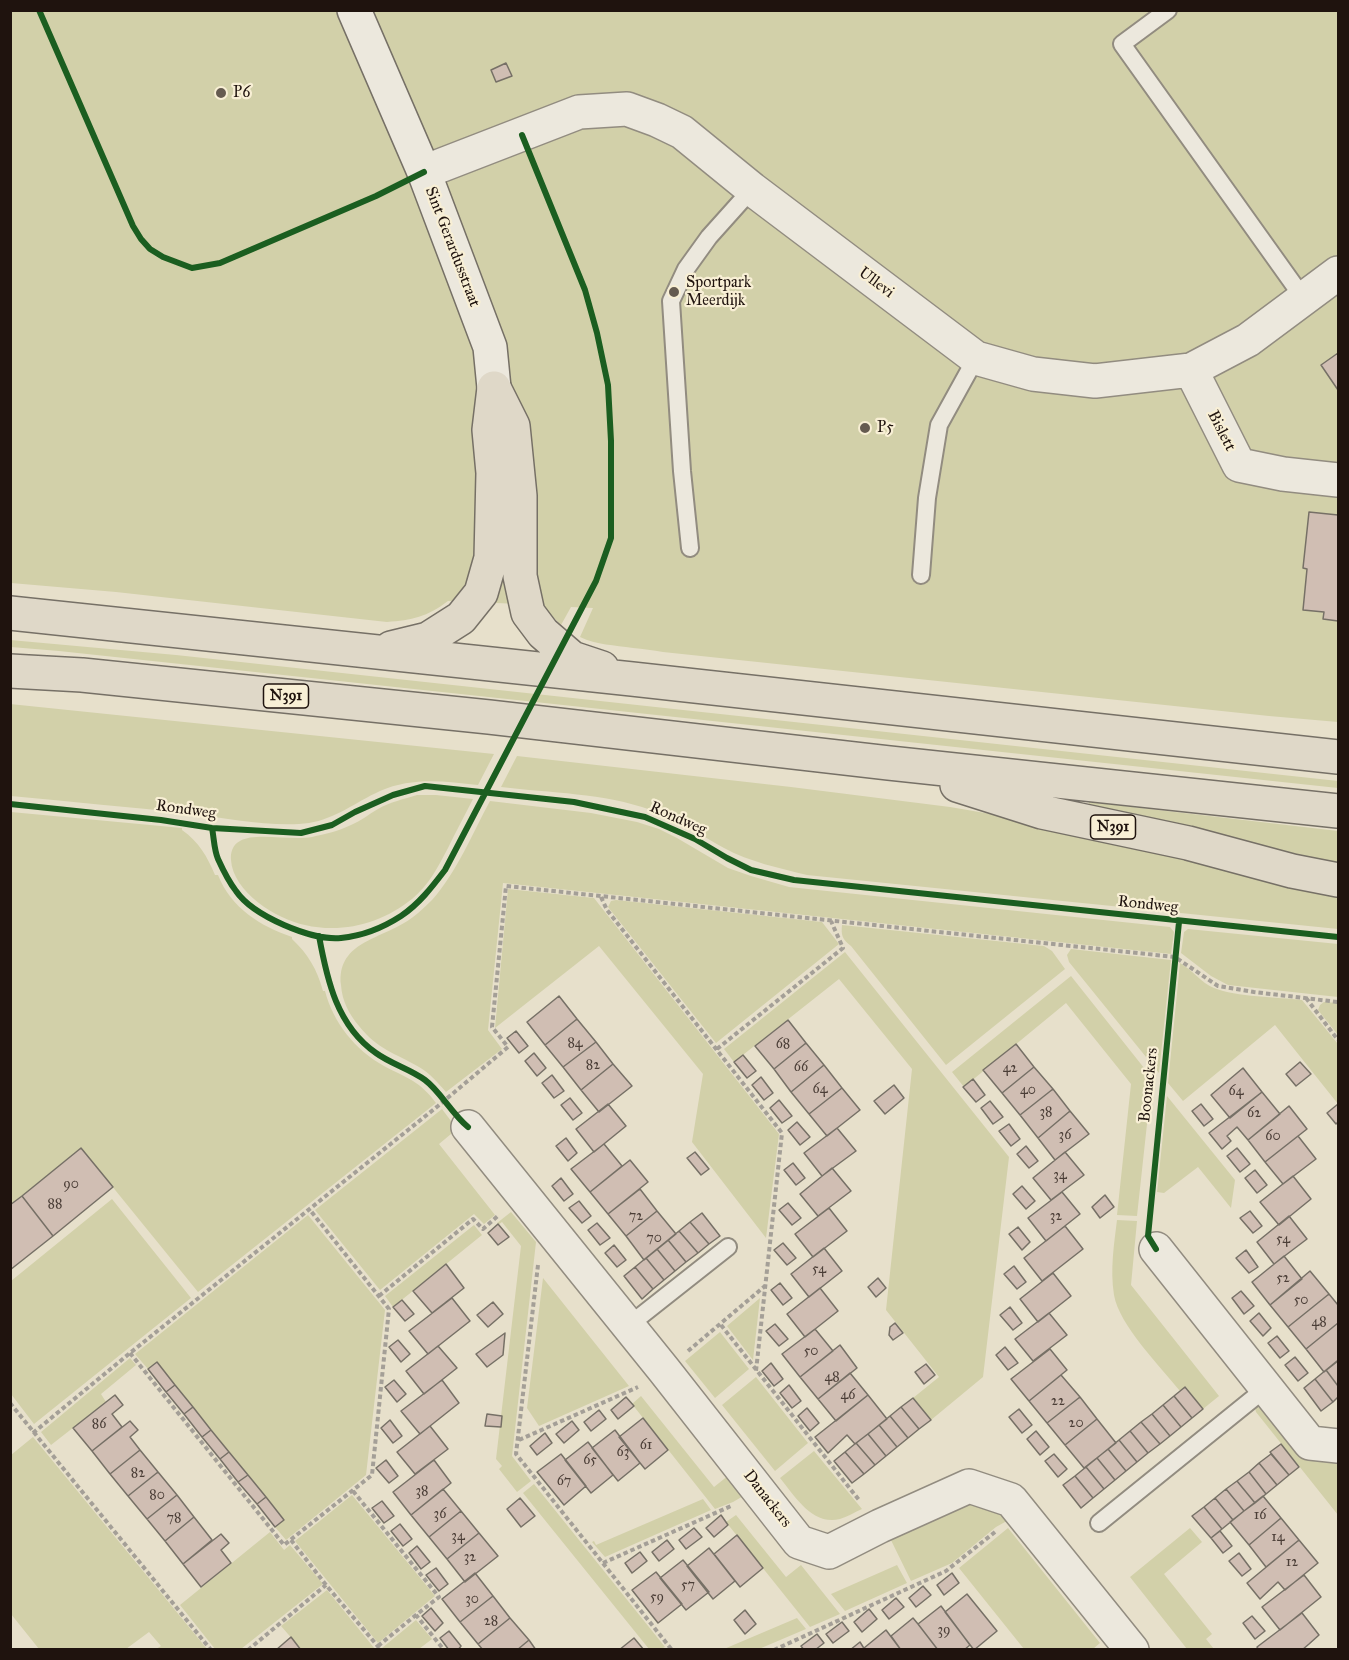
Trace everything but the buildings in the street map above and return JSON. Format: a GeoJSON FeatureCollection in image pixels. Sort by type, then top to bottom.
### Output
{"type":"FeatureCollection","features":[{"type":"Feature","properties":{"kind":"main road"},"geometry":{"type":"LineString","coordinates":[[373,652],[428,639],[460,618],[481,593],[491,558],[493,472],[489,430],[494,388]]}},
{"type":"Feature","properties":{"kind":"main road"},"geometry":{"type":"LineString","coordinates":[[494,388],[513,426],[520,496],[520,576],[528,613],[543,633],[572,658],[632,679]]}},
{"type":"Feature","properties":{"kind":"main road"},"geometry":{"type":"LineString","coordinates":[[10,613],[1338,757]]}},
{"type":"Feature","properties":{"kind":"main road","name":"N391"},"geometry":{"type":"LineString","coordinates":[[10,670],[82,675],[489,717],[1338,811]]}},
{"type":"Feature","properties":{"kind":"main road","name":"N391"},"geometry":{"type":"LineString","coordinates":[[889,763],[1042,812],[1188,843],[1292,871],[1338,880]]}},
{"type":"Feature","properties":{"kind":"street","name":"Sint Gerardusstraat"},"geometry":{"type":"LineString","coordinates":[[354,10],[424,172],[490,347],[494,388]]}},
{"type":"Feature","properties":{"kind":"street","name":"Ullevi"},"geometry":{"type":"LineString","coordinates":[[424,172],[579,112],[627,109],[682,132],[752,189],[976,358],[1033,374],[1095,381],[1191,370],[1248,340],[1338,273]]}},
{"type":"Feature","properties":{"kind":"street","name":"Bislett"},"geometry":{"type":"LineString","coordinates":[[1191,370],[1239,465],[1282,474],[1338,480]]}},
{"type":"Feature","properties":{"kind":"street","name":"Danackers"},"geometry":{"type":"LineString","coordinates":[[468,1127],[800,1542],[829,1552],[969,1486],[1011,1500],[1132,1650]]}},
{"type":"Feature","properties":{"kind":"street"},"geometry":{"type":"LineString","coordinates":[[1156,1249],[1310,1443],[1338,1446]]}},
{"type":"Feature","properties":{"kind":"lane"},"geometry":{"type":"LineString","coordinates":[[1168,10],[1122,44],[1304,299]]}},
{"type":"Feature","properties":{"kind":"lane"},"geometry":{"type":"LineString","coordinates":[[690,548],[682,471],[671,301],[687,269],[709,237],[752,189]]}},
{"type":"Feature","properties":{"kind":"lane"},"geometry":{"type":"LineString","coordinates":[[921,575],[927,498],[939,425],[976,358]]}},
{"type":"Feature","properties":{"kind":"lane"},"geometry":{"type":"LineString","coordinates":[[628,1326],[728,1247]]}},
{"type":"Feature","properties":{"kind":"lane"},"geometry":{"type":"LineString","coordinates":[[1099,1523],[1266,1388]]}},
{"type":"Feature","properties":{"kind":"path"},"geometry":{"type":"LineString","coordinates":[[33,1433],[508,1047],[492,1028],[506,886],[1175,957],[1218,986],[1254,993],[1338,1002]]}},
{"type":"Feature","properties":{"kind":"path"},"geometry":{"type":"LineString","coordinates":[[600,896],[607,910],[782,1133],[756,1371]]}},
{"type":"Feature","properties":{"kind":"path"},"geometry":{"type":"LineString","coordinates":[[717,1049],[843,948],[830,921]]}},
{"type":"Feature","properties":{"kind":"path"},"geometry":{"type":"LineString","coordinates":[[1174,968],[1176,945]]}},
{"type":"Feature","properties":{"kind":"path"},"geometry":{"type":"LineString","coordinates":[[1306,998],[1338,1040]]}},
{"type":"Feature","properties":{"kind":"path"},"geometry":{"type":"LineString","coordinates":[[438,1094],[459,1120],[468,1127]]}},
{"type":"Feature","properties":{"kind":"path"},"geometry":{"type":"LineString","coordinates":[[379,1296],[473,1220],[483,1229],[522,1195]]}},
{"type":"Feature","properties":{"kind":"path"},"geometry":{"type":"LineString","coordinates":[[130,1353],[284,1545],[353,1491],[372,1475],[389,1309],[310,1210]]}},
{"type":"Feature","properties":{"kind":"path"},"geometry":{"type":"LineString","coordinates":[[543,1221],[516,1454],[672,1650]]}},
{"type":"Feature","properties":{"kind":"path"},"geometry":{"type":"LineString","coordinates":[[518,1441],[666,1372],[766,1285]]}},
{"type":"Feature","properties":{"kind":"path"},"geometry":{"type":"LineString","coordinates":[[721,1325],[880,1526]]}},
{"type":"Feature","properties":{"kind":"path"},"geometry":{"type":"LineString","coordinates":[[10,1403],[212,1650]]}},
{"type":"Feature","properties":{"kind":"path"},"geometry":{"type":"LineString","coordinates":[[603,1563],[747,1498],[759,1488]]}},
{"type":"Feature","properties":{"kind":"path"},"geometry":{"type":"LineString","coordinates":[[291,1540],[380,1648],[439,1597],[353,1491]]}},
{"type":"Feature","properties":{"kind":"path"},"geometry":{"type":"LineString","coordinates":[[774,1650],[946,1571]]}},
{"type":"Feature","properties":{"kind":"path"},"geometry":{"type":"LineString","coordinates":[[248,1650],[326,1585]]}},
{"type":"Feature","properties":{"kind":"path"},"geometry":{"type":"LineString","coordinates":[[416,1615],[444,1650]]}},
{"type":"Feature","properties":{"kind":"shaded area","name":"Sportpark Meerdijk"},"geometry":{"type":"Polygon","coordinates":[[[10,11],[1338,11],[1338,722],[663,652],[606,644],[580,637],[593,608],[571,607],[561,625],[544,605],[448,601],[419,617],[387,622],[116,592],[11,583],[10,11]]]}},
{"type":"Feature","properties":{"kind":"shaded area"},"geometry":{"type":"Polygon","coordinates":[[[10,640],[176,655],[1338,781],[1338,788],[11,647],[10,640]]]}},
{"type":"Feature","properties":{"kind":"shaded area"},"geometry":{"type":"Polygon","coordinates":[[[10,704],[494,754],[478,785],[440,781],[416,782],[380,791],[319,821],[296,824],[251,822],[169,811],[11,796],[10,704]]]}},
{"type":"Feature","properties":{"kind":"shaded area"},"geometry":{"type":"Polygon","coordinates":[[[517,756],[791,787],[950,807],[1020,819],[1338,890],[1338,929],[807,875],[744,857],[670,818],[633,804],[577,794],[501,787],[517,756]]]}},
{"type":"Feature","properties":{"kind":"shaded area"},"geometry":{"type":"Polygon","coordinates":[[[417,795],[473,799],[433,875],[412,899],[388,914],[348,927],[305,925],[281,917],[269,910],[239,883],[231,860],[232,852],[240,841],[255,837],[312,837],[342,829],[387,804],[417,795]]]}},
{"type":"Feature","properties":{"kind":"shaded area"},"geometry":{"type":"Polygon","coordinates":[[[490,801],[591,813],[637,822],[677,838],[728,868],[789,887],[1170,927],[1174,932],[1171,954],[503,883],[488,1030],[502,1049],[446,1092],[427,1072],[380,1046],[359,1026],[344,1002],[341,971],[345,960],[360,945],[407,921],[432,900],[457,865],[490,801]]]}},
{"type":"Feature","properties":{"kind":"shaded area"},"geometry":{"type":"Polygon","coordinates":[[[1089,802],[1338,831],[1338,871],[1088,809],[1089,802]]]}},
{"type":"Feature","properties":{"kind":"shaded area"},"geometry":{"type":"Polygon","coordinates":[[[11,812],[182,828],[202,850],[215,875],[218,875],[239,906],[258,921],[292,937],[303,950],[315,969],[334,1014],[355,1043],[373,1059],[419,1085],[436,1103],[198,1292],[81,1148],[11,1205],[11,812]]]}},
{"type":"Feature","properties":{"kind":"shaded area"},"geometry":{"type":"Polygon","coordinates":[[[508,889],[594,898],[779,1134],[766,1238],[692,1142],[703,1074],[599,946],[495,1028],[508,889]]]}},
{"type":"Feature","properties":{"kind":"shaded area"},"geometry":{"type":"Polygon","coordinates":[[[611,901],[822,922],[839,944],[716,1043],[608,907],[611,901]]]}},
{"type":"Feature","properties":{"kind":"shaded area"},"geometry":{"type":"Polygon","coordinates":[[[842,925],[1044,946],[1052,951],[1065,969],[946,1065],[844,939],[842,925]]]}},
{"type":"Feature","properties":{"kind":"shaded area"},"geometry":{"type":"Polygon","coordinates":[[[1188,929],[1338,944],[1338,997],[1228,985],[1211,976],[1181,953],[1184,932],[1188,929]]]}},
{"type":"Feature","properties":{"kind":"shaded area"},"geometry":{"type":"Polygon","coordinates":[[[1071,949],[1171,960],[1159,1073],[1069,962],[1067,955],[1071,949]]]}},
{"type":"Feature","properties":{"kind":"shaded area"},"geometry":{"type":"Polygon","coordinates":[[[845,952],[1009,1157],[983,1377],[931,1420],[913,1398],[939,1377],[886,1310],[912,1069],[839,979],[734,1062],[724,1049],[845,952]]]}},
{"type":"Feature","properties":{"kind":"shaded area"},"geometry":{"type":"Polygon","coordinates":[[[1180,963],[1209,986],[1223,991],[1302,1000],[1338,1044],[1338,1104],[1275,1025],[1183,1101],[1168,1083],[1180,963]]]}},
{"type":"Feature","properties":{"kind":"shaded area"},"geometry":{"type":"Polygon","coordinates":[[[1071,976],[1152,1078],[1137,1216],[1117,1215],[1131,1084],[1066,1003],[964,1087],[952,1072],[1071,976]]]}},
{"type":"Feature","properties":{"kind":"shaded area"},"geometry":{"type":"Polygon","coordinates":[[[1324,1002],[1338,1003],[1338,1035],[1318,1010],[1324,1002]]]}},
{"type":"Feature","properties":{"kind":"shaded area"},"geometry":{"type":"Polygon","coordinates":[[[1167,1096],[1235,1180],[1231,1208],[1198,1167],[1164,1193],[1157,1192],[1167,1096]]]}},
{"type":"Feature","properties":{"kind":"shaded area"},"geometry":{"type":"Polygon","coordinates":[[[442,1109],[457,1129],[439,1144],[495,1215],[484,1224],[474,1214],[380,1290],[315,1210],[442,1109]]]}},
{"type":"Feature","properties":{"kind":"shaded area"},"geometry":{"type":"Polygon","coordinates":[[[112,1199],[191,1298],[34,1424],[11,1394],[11,1281],[112,1199]]]}},
{"type":"Feature","properties":{"kind":"shaded area"},"geometry":{"type":"Polygon","coordinates":[[[511,1212],[536,1242],[512,1456],[531,1481],[517,1492],[499,1469],[502,1466],[496,1459],[521,1246],[502,1222],[498,1225],[497,1223],[511,1212]]]}},
{"type":"Feature","properties":{"kind":"shaded area"},"geometry":{"type":"Polygon","coordinates":[[[308,1215],[385,1310],[366,1475],[286,1540],[275,1527],[284,1520],[157,1362],[148,1369],[135,1354],[308,1215]]]}},
{"type":"Feature","properties":{"kind":"shaded area"},"geometry":{"type":"Polygon","coordinates":[[[1117,1220],[1137,1221],[1131,1285],[1219,1396],[1203,1409],[1186,1387],[1180,1391],[1152,1358],[1117,1307],[1112,1276],[1117,1220]]]}},
{"type":"Feature","properties":{"kind":"shaded area"},"geometry":{"type":"Polygon","coordinates":[[[474,1225],[482,1235],[393,1307],[385,1296],[474,1225]]]}},
{"type":"Feature","properties":{"kind":"shaded area"},"geometry":{"type":"Polygon","coordinates":[[[543,1278],[629,1386],[539,1426],[527,1408],[543,1278]]]}},
{"type":"Feature","properties":{"kind":"shaded area"},"geometry":{"type":"Polygon","coordinates":[[[760,1298],[753,1360],[727,1326],[760,1298]]]}},
{"type":"Feature","properties":{"kind":"shaded area"},"geometry":{"type":"Polygon","coordinates":[[[720,1332],[749,1369],[715,1398],[685,1361],[720,1332]]]}},
{"type":"Feature","properties":{"kind":"shaded area"},"geometry":{"type":"Polygon","coordinates":[[[130,1358],[136,1365],[101,1394],[106,1402],[51,1445],[41,1432],[130,1358]]]}},
{"type":"Feature","properties":{"kind":"shaded area"},"geometry":{"type":"Polygon","coordinates":[[[756,1377],[808,1443],[775,1471],[722,1405],[756,1377]]]}},
{"type":"Feature","properties":{"kind":"shaded area"},"geometry":{"type":"Polygon","coordinates":[[[641,1396],[714,1487],[729,1475],[745,1495],[715,1509],[632,1404],[641,1396]]]}},
{"type":"Feature","properties":{"kind":"shaded area"},"geometry":{"type":"Polygon","coordinates":[[[1259,1405],[1338,1460],[1338,1515],[1256,1412],[1255,1408],[1259,1405]]]}},
{"type":"Feature","properties":{"kind":"shaded area"},"geometry":{"type":"Polygon","coordinates":[[[33,1437],[207,1649],[156,1649],[161,1646],[149,1632],[126,1649],[39,1649],[11,1614],[11,1455],[33,1437]]]}},
{"type":"Feature","properties":{"kind":"shaded area"},"geometry":{"type":"Polygon","coordinates":[[[814,1451],[862,1509],[840,1519],[821,1518],[805,1508],[792,1493],[780,1478],[814,1451]]]}},
{"type":"Feature","properties":{"kind":"shaded area"},"geometry":{"type":"Polygon","coordinates":[[[534,1484],[665,1647],[649,1649],[523,1493],[534,1484]]]}},
{"type":"Feature","properties":{"kind":"shaded area"},"geometry":{"type":"Polygon","coordinates":[[[352,1495],[435,1596],[378,1643],[295,1541],[352,1495]]]}},
{"type":"Feature","properties":{"kind":"shaded area"},"geometry":{"type":"Polygon","coordinates":[[[703,1499],[711,1510],[605,1557],[592,1542],[594,1541],[596,1545],[703,1499]]]}},
{"type":"Feature","properties":{"kind":"shaded area"},"geometry":{"type":"Polygon","coordinates":[[[980,1500],[1013,1520],[996,1527],[952,1563],[911,1581],[888,1534],[980,1500]]]}},
{"type":"Feature","properties":{"kind":"shaded area"},"geometry":{"type":"Polygon","coordinates":[[[736,1515],[786,1577],[801,1565],[840,1614],[810,1627],[726,1522],[736,1515]]]}},
{"type":"Feature","properties":{"kind":"shaded area"},"geometry":{"type":"Polygon","coordinates":[[[1008,1528],[1100,1643],[1093,1649],[1024,1649],[959,1568],[1008,1528]]]}},
{"type":"Feature","properties":{"kind":"shaded area"},"geometry":{"type":"Polygon","coordinates":[[[1190,1528],[1202,1542],[1164,1574],[1212,1634],[1206,1639],[1214,1649],[1187,1649],[1130,1577],[1190,1528]]]}},
{"type":"Feature","properties":{"kind":"shaded area"},"geometry":{"type":"Polygon","coordinates":[[[270,1532],[284,1550],[290,1545],[323,1584],[241,1649],[215,1649],[180,1605],[270,1532]]]}},
{"type":"Feature","properties":{"kind":"shaded area"},"geometry":{"type":"Polygon","coordinates":[[[897,1565],[907,1583],[845,1611],[831,1594],[897,1565]]]}},
{"type":"Feature","properties":{"kind":"shaded area"},"geometry":{"type":"Polygon","coordinates":[[[327,1590],[375,1649],[301,1649],[281,1626],[327,1590]]]}},
{"type":"Feature","properties":{"kind":"shaded area"},"geometry":{"type":"Polygon","coordinates":[[[797,1618],[806,1629],[759,1649],[724,1649],[797,1618]]]}},
{"type":"Feature","properties":{"kind":"shaded area"},"geometry":{"type":"Polygon","coordinates":[[[416,1620],[432,1639],[419,1649],[382,1648],[416,1620]]]}},
{"type":"Feature","properties":{"kind":"cycle path"},"geometry":{"type":"LineString","coordinates":[[39,10],[133,226],[150,249],[163,257],[192,268],[220,263],[376,196],[424,172]]}},
{"type":"Feature","properties":{"kind":"cycle path","name":"Rondweg"},"geometry":{"type":"LineString","coordinates":[[212,828],[218,859],[236,891],[256,909],[284,925],[315,935],[341,938],[372,930],[401,916],[419,901],[445,870],[596,581],[611,538],[611,441],[608,385],[585,290],[522,135]]}},
{"type":"Feature","properties":{"kind":"cycle path","name":"Rondweg"},"geometry":{"type":"LineString","coordinates":[[10,804],[161,820],[212,828],[301,833],[332,825],[393,795],[425,786],[574,802],[645,817],[695,839],[751,870],[794,880],[1338,937]]}},
{"type":"Feature","properties":{"kind":"cycle path","name":"Rondweg"},"geometry":{"type":"LineString","coordinates":[[1156,1249],[1148,1236],[1179,922]]}},
{"type":"Feature","properties":{"kind":"cycle path"},"geometry":{"type":"LineString","coordinates":[[319,936],[330,985],[343,1016],[352,1030],[376,1053],[425,1080],[468,1127]]}},
{"type":"Feature","properties":{"kind":"place","name":"P6"},"geometry":{"type":"Point","coordinates":[221,93]}},
{"type":"Feature","properties":{"kind":"place","name":"Sportpark Meerdijk"},"geometry":{"type":"Point","coordinates":[674,292]}},
{"type":"Feature","properties":{"kind":"place","name":"P5"},"geometry":{"type":"Point","coordinates":[865,428]}}]}
